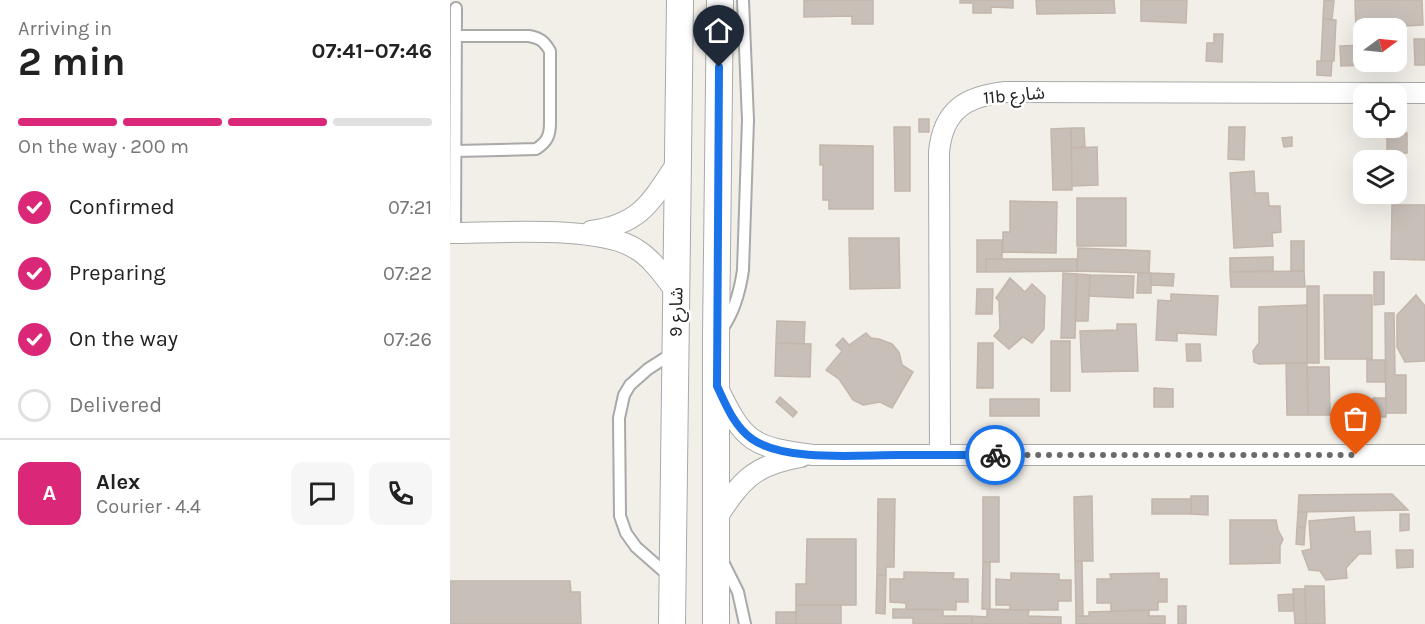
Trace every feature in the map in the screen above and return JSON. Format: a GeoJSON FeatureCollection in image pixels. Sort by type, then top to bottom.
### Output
{"type":"FeatureCollection","features":[{"type":"Feature","properties":{"kind":"street","name":"شارع 9"},"geometry":{"type":"LineString","coordinates":[[672,624],[680,0]]}},
{"type":"Feature","properties":{"kind":"street"},"geometry":{"type":"LineString","coordinates":[[716,624],[716,336],[720,0]]}},
{"type":"Feature","properties":{"kind":"street","name":"11b شارع"},"geometry":{"type":"LineString","coordinates":[[940,455],[939,152],[941,135],[947,120],[958,107],[973,99],[1006,92],[1425,93]]}},
{"type":"Feature","properties":{"kind":"street"},"geometry":{"type":"LineString","coordinates":[[571,233],[612,228],[642,212],[654,199],[677,164]]}},
{"type":"Feature","properties":{"kind":"street"},"geometry":{"type":"LineString","coordinates":[[453,232],[571,233],[612,238],[626,242],[640,250],[676,293]]}},
{"type":"Feature","properties":{"kind":"street"},"geometry":{"type":"LineString","coordinates":[[717,386],[731,415],[753,440],[769,447],[813,455],[1425,454]]}},
{"type":"Feature","properties":{"kind":"street"},"geometry":{"type":"LineString","coordinates":[[716,519],[743,482],[756,472],[770,464],[813,455]]}},
{"type":"Feature","properties":{"kind":"lane"},"geometry":{"type":"LineString","coordinates":[[716,336],[735,305],[741,288],[743,270],[748,120],[743,0]]}},
{"type":"Feature","properties":{"kind":"lane"},"geometry":{"type":"LineString","coordinates":[[453,232],[456,151],[456,8]]}},
{"type":"Feature","properties":{"kind":"lane"},"geometry":{"type":"LineString","coordinates":[[456,36],[529,36],[538,38],[550,51],[550,134],[545,143],[536,149],[456,151]]}},
{"type":"Feature","properties":{"kind":"lane"},"geometry":{"type":"LineString","coordinates":[[672,578],[636,547],[626,533],[620,516],[619,418],[624,395],[630,385],[648,369],[676,351]]}},
{"type":"Feature","properties":{"kind":"lane"},"geometry":{"type":"LineString","coordinates":[[716,547],[738,592],[745,624]]}},
{"type":"Feature","properties":{"kind":"building"},"geometry":{"type":"Polygon","coordinates":[[[804,0],[873,0],[873,24],[852,24],[852,16],[804,17],[804,0]]]}},
{"type":"Feature","properties":{"kind":"building"},"geometry":{"type":"Polygon","coordinates":[[[960,0],[1013,0],[1013,8],[991,7],[991,13],[973,13],[973,3],[960,3],[960,0]]]}},
{"type":"Feature","properties":{"kind":"building"},"geometry":{"type":"Polygon","coordinates":[[[1036,0],[1114,0],[1115,13],[1037,14],[1036,0]]]}},
{"type":"Feature","properties":{"kind":"building"},"geometry":{"type":"Polygon","coordinates":[[[1141,0],[1187,0],[1186,23],[1141,21],[1141,0]]]}},
{"type":"Feature","properties":{"kind":"building"},"geometry":{"type":"Polygon","coordinates":[[[1324,0],[1334,1],[1332,19],[1323,19],[1324,0]]]}},
{"type":"Feature","properties":{"kind":"building"},"geometry":{"type":"Polygon","coordinates":[[[1355,0],[1422,0],[1423,25],[1407,26],[1407,18],[1356,18],[1355,0]]]}},
{"type":"Feature","properties":{"kind":"building"},"geometry":{"type":"Polygon","coordinates":[[[1323,19],[1336,20],[1334,61],[1321,61],[1323,19]]]}},
{"type":"Feature","properties":{"kind":"building"},"geometry":{"type":"Polygon","coordinates":[[[1214,34],[1223,34],[1222,62],[1206,61],[1207,43],[1214,43],[1214,34]]]}},
{"type":"Feature","properties":{"kind":"building"},"geometry":{"type":"Polygon","coordinates":[[[1414,39],[1425,39],[1425,65],[1415,65],[1414,39]]]}},
{"type":"Feature","properties":{"kind":"building"},"geometry":{"type":"Polygon","coordinates":[[[1353,45],[1353,66],[1341,66],[1340,46],[1353,45]]]}},
{"type":"Feature","properties":{"kind":"building"},"geometry":{"type":"Polygon","coordinates":[[[1317,61],[1332,61],[1331,76],[1317,75],[1317,61]]]}},
{"type":"Feature","properties":{"kind":"building"},"geometry":{"type":"Polygon","coordinates":[[[919,119],[929,119],[929,132],[919,132],[919,119]]]}},
{"type":"Feature","properties":{"kind":"building"},"geometry":{"type":"Polygon","coordinates":[[[894,127],[910,127],[910,191],[895,191],[894,127]]]}},
{"type":"Feature","properties":{"kind":"building"},"geometry":{"type":"Polygon","coordinates":[[[1229,127],[1245,127],[1244,160],[1228,159],[1229,127]]]}},
{"type":"Feature","properties":{"kind":"building"},"geometry":{"type":"Polygon","coordinates":[[[1071,128],[1084,128],[1085,147],[1071,148],[1071,128]]]}},
{"type":"Feature","properties":{"kind":"building"},"geometry":{"type":"Polygon","coordinates":[[[1071,128],[1072,190],[1053,190],[1051,129],[1071,128]]]}},
{"type":"Feature","properties":{"kind":"building"},"geometry":{"type":"Polygon","coordinates":[[[1292,137],[1292,146],[1284,147],[1282,138],[1292,137]]]}},
{"type":"Feature","properties":{"kind":"building"},"geometry":{"type":"Polygon","coordinates":[[[1387,138],[1407,138],[1407,150],[1387,150],[1387,138]]]}},
{"type":"Feature","properties":{"kind":"building"},"geometry":{"type":"Polygon","coordinates":[[[820,145],[873,146],[873,209],[829,209],[829,200],[823,200],[823,165],[820,165],[820,145]]]}},
{"type":"Feature","properties":{"kind":"building"},"geometry":{"type":"Polygon","coordinates":[[[1097,147],[1098,185],[1072,186],[1071,148],[1097,147]]]}},
{"type":"Feature","properties":{"kind":"building"},"geometry":{"type":"Polygon","coordinates":[[[1254,171],[1255,193],[1268,193],[1269,206],[1280,206],[1281,232],[1272,233],[1273,246],[1234,248],[1230,173],[1254,171]]]}},
{"type":"Feature","properties":{"kind":"building"},"geometry":{"type":"Polygon","coordinates":[[[1077,198],[1126,198],[1126,246],[1077,246],[1077,198]]]}},
{"type":"Feature","properties":{"kind":"building"},"geometry":{"type":"Polygon","coordinates":[[[1010,201],[1057,202],[1056,253],[1003,252],[1003,232],[1010,232],[1010,201]]]}},
{"type":"Feature","properties":{"kind":"building"},"geometry":{"type":"Polygon","coordinates":[[[1392,205],[1425,205],[1425,260],[1391,259],[1392,205]]]}},
{"type":"Feature","properties":{"kind":"building"},"geometry":{"type":"Polygon","coordinates":[[[849,238],[899,238],[900,288],[850,289],[849,238]]]}},
{"type":"Feature","properties":{"kind":"building"},"geometry":{"type":"Polygon","coordinates":[[[977,240],[1002,240],[1002,259],[986,259],[986,272],[977,272],[977,240]]]}},
{"type":"Feature","properties":{"kind":"building"},"geometry":{"type":"Polygon","coordinates":[[[1291,241],[1304,241],[1304,271],[1291,271],[1291,241]]]}},
{"type":"Feature","properties":{"kind":"building"},"geometry":{"type":"Polygon","coordinates":[[[1078,248],[1150,251],[1149,273],[1077,271],[1078,248]]]}},
{"type":"Feature","properties":{"kind":"building"},"geometry":{"type":"Polygon","coordinates":[[[1273,257],[1273,271],[1230,272],[1230,258],[1273,257]]]}},
{"type":"Feature","properties":{"kind":"building"},"geometry":{"type":"Polygon","coordinates":[[[986,259],[1077,259],[1077,271],[986,272],[986,259]]]}},
{"type":"Feature","properties":{"kind":"building"},"geometry":{"type":"Polygon","coordinates":[[[1304,271],[1305,287],[1231,287],[1230,272],[1304,271]]]}},
{"type":"Feature","properties":{"kind":"building"},"geometry":{"type":"Polygon","coordinates":[[[1374,272],[1384,272],[1384,304],[1374,305],[1374,272]]]}},
{"type":"Feature","properties":{"kind":"building"},"geometry":{"type":"Polygon","coordinates":[[[1063,273],[1077,274],[1075,338],[1061,338],[1063,273]]]}},
{"type":"Feature","properties":{"kind":"building"},"geometry":{"type":"Polygon","coordinates":[[[1138,273],[1151,273],[1151,293],[1137,293],[1138,273]]]}},
{"type":"Feature","properties":{"kind":"building"},"geometry":{"type":"Polygon","coordinates":[[[1151,273],[1174,274],[1173,286],[1151,285],[1151,273]]]}},
{"type":"Feature","properties":{"kind":"building"},"geometry":{"type":"Polygon","coordinates":[[[1077,274],[1090,275],[1088,321],[1075,321],[1077,274]]]}},
{"type":"Feature","properties":{"kind":"building"},"geometry":{"type":"Polygon","coordinates":[[[1090,275],[1134,276],[1133,298],[1089,296],[1090,275]]]}},
{"type":"Feature","properties":{"kind":"building"},"geometry":{"type":"Polygon","coordinates":[[[1010,278],[1025,292],[1032,284],[1045,296],[1044,329],[1032,343],[1023,337],[1009,349],[994,336],[1000,329],[999,301],[996,298],[1010,278]]]}},
{"type":"Feature","properties":{"kind":"building"},"geometry":{"type":"Polygon","coordinates":[[[1307,286],[1319,286],[1319,363],[1307,363],[1307,286]]]}},
{"type":"Feature","properties":{"kind":"building"},"geometry":{"type":"Polygon","coordinates":[[[977,289],[993,289],[992,314],[976,314],[977,289]]]}},
{"type":"Feature","properties":{"kind":"building"},"geometry":{"type":"Polygon","coordinates":[[[1171,294],[1218,296],[1216,335],[1177,333],[1177,341],[1156,340],[1158,300],[1171,301],[1171,294]]]}},
{"type":"Feature","properties":{"kind":"building"},"geometry":{"type":"Polygon","coordinates":[[[1324,295],[1372,295],[1372,359],[1325,359],[1324,295]]]}},
{"type":"Feature","properties":{"kind":"building"},"geometry":{"type":"Polygon","coordinates":[[[1416,295],[1425,306],[1425,361],[1405,362],[1397,347],[1397,315],[1416,295]]]}},
{"type":"Feature","properties":{"kind":"building"},"geometry":{"type":"Polygon","coordinates":[[[1307,305],[1307,363],[1259,364],[1254,362],[1253,351],[1259,343],[1259,307],[1307,305]]]}},
{"type":"Feature","properties":{"kind":"building"},"geometry":{"type":"Polygon","coordinates":[[[1385,313],[1394,313],[1395,375],[1406,375],[1406,413],[1386,413],[1385,313]]]}},
{"type":"Feature","properties":{"kind":"building"},"geometry":{"type":"Polygon","coordinates":[[[777,321],[805,322],[804,344],[776,343],[777,321]]]}},
{"type":"Feature","properties":{"kind":"building"},"geometry":{"type":"Polygon","coordinates":[[[1117,324],[1136,324],[1138,371],[1082,372],[1080,331],[1117,330],[1117,324]]]}},
{"type":"Feature","properties":{"kind":"building"},"geometry":{"type":"Polygon","coordinates":[[[866,333],[871,338],[892,344],[899,352],[902,365],[913,372],[892,408],[880,402],[863,405],[853,400],[839,379],[826,370],[842,351],[836,345],[843,338],[849,345],[866,333]]]}},
{"type":"Feature","properties":{"kind":"building"},"geometry":{"type":"Polygon","coordinates":[[[1051,341],[1070,341],[1070,391],[1051,391],[1051,341]]]}},
{"type":"Feature","properties":{"kind":"building"},"geometry":{"type":"Polygon","coordinates":[[[776,343],[811,344],[810,377],[775,376],[776,343]]]}},
{"type":"Feature","properties":{"kind":"building"},"geometry":{"type":"Polygon","coordinates":[[[978,343],[993,343],[993,388],[977,388],[978,343]]]}},
{"type":"Feature","properties":{"kind":"building"},"geometry":{"type":"Polygon","coordinates":[[[1186,344],[1200,344],[1201,361],[1187,361],[1186,344]]]}},
{"type":"Feature","properties":{"kind":"building"},"geometry":{"type":"Polygon","coordinates":[[[1367,360],[1385,360],[1385,382],[1367,382],[1367,360]]]}},
{"type":"Feature","properties":{"kind":"building"},"geometry":{"type":"Polygon","coordinates":[[[1286,363],[1307,363],[1308,415],[1287,415],[1286,363]]]}},
{"type":"Feature","properties":{"kind":"building"},"geometry":{"type":"Polygon","coordinates":[[[1307,367],[1329,367],[1330,415],[1308,415],[1307,367]]]}},
{"type":"Feature","properties":{"kind":"building"},"geometry":{"type":"Polygon","coordinates":[[[1154,388],[1173,389],[1173,407],[1154,407],[1154,388]]]}},
{"type":"Feature","properties":{"kind":"building"},"geometry":{"type":"Polygon","coordinates":[[[780,397],[797,412],[793,417],[776,402],[780,397]]]}},
{"type":"Feature","properties":{"kind":"building"},"geometry":{"type":"Polygon","coordinates":[[[1373,398],[1386,398],[1386,417],[1374,417],[1373,398]]]}},
{"type":"Feature","properties":{"kind":"building"},"geometry":{"type":"Polygon","coordinates":[[[990,399],[1039,399],[1039,416],[990,416],[990,399]]]}},
{"type":"Feature","properties":{"kind":"building"},"geometry":{"type":"Polygon","coordinates":[[[1392,494],[1408,510],[1298,512],[1299,495],[1392,494]]]}},
{"type":"Feature","properties":{"kind":"building"},"geometry":{"type":"Polygon","coordinates":[[[1092,496],[1093,561],[1075,561],[1074,497],[1092,496]]]}},
{"type":"Feature","properties":{"kind":"building"},"geometry":{"type":"Polygon","coordinates":[[[1191,496],[1208,496],[1208,515],[1191,514],[1191,496]]]}},
{"type":"Feature","properties":{"kind":"building"},"geometry":{"type":"Polygon","coordinates":[[[983,497],[999,497],[999,562],[983,562],[983,497]]]}},
{"type":"Feature","properties":{"kind":"building"},"geometry":{"type":"Polygon","coordinates":[[[878,499],[895,499],[894,567],[886,567],[886,575],[877,575],[878,499]]]}},
{"type":"Feature","properties":{"kind":"building"},"geometry":{"type":"Polygon","coordinates":[[[1152,499],[1191,499],[1191,514],[1152,514],[1152,499]]]}},
{"type":"Feature","properties":{"kind":"building"},"geometry":{"type":"Polygon","coordinates":[[[1298,512],[1307,512],[1305,528],[1297,527],[1298,512]]]}},
{"type":"Feature","properties":{"kind":"building"},"geometry":{"type":"Polygon","coordinates":[[[1400,514],[1409,514],[1409,530],[1400,531],[1400,514]]]}},
{"type":"Feature","properties":{"kind":"building"},"geometry":{"type":"Polygon","coordinates":[[[1354,517],[1355,532],[1370,531],[1371,554],[1359,554],[1346,568],[1347,578],[1326,580],[1320,571],[1309,570],[1302,551],[1311,549],[1309,521],[1354,517]]]}},
{"type":"Feature","properties":{"kind":"building"},"geometry":{"type":"Polygon","coordinates":[[[1230,520],[1276,520],[1283,539],[1280,546],[1280,563],[1230,564],[1230,520]]]}},
{"type":"Feature","properties":{"kind":"building"},"geometry":{"type":"Polygon","coordinates":[[[1297,527],[1305,528],[1304,545],[1296,544],[1297,527]]]}},
{"type":"Feature","properties":{"kind":"building"},"geometry":{"type":"Polygon","coordinates":[[[807,539],[856,539],[856,605],[796,605],[796,584],[806,584],[807,539]]]}},
{"type":"Feature","properties":{"kind":"building"},"geometry":{"type":"Polygon","coordinates":[[[1396,550],[1413,550],[1413,567],[1397,568],[1396,550]]]}},
{"type":"Feature","properties":{"kind":"building"},"geometry":{"type":"Polygon","coordinates":[[[1075,561],[1082,561],[1083,616],[1076,616],[1075,561]]]}},
{"type":"Feature","properties":{"kind":"building"},"geometry":{"type":"Polygon","coordinates":[[[983,562],[990,562],[990,609],[982,609],[983,562]]]}},
{"type":"Feature","properties":{"kind":"building"},"geometry":{"type":"Polygon","coordinates":[[[904,572],[954,573],[953,579],[968,579],[968,602],[956,602],[956,610],[906,609],[906,603],[890,602],[890,579],[904,579],[904,572]]]}},
{"type":"Feature","properties":{"kind":"building"},"geometry":{"type":"Polygon","coordinates":[[[1011,573],[1059,574],[1059,580],[1071,580],[1071,601],[1058,601],[1058,610],[1010,610],[1010,605],[996,605],[996,579],[1011,580],[1011,573]]]}},
{"type":"Feature","properties":{"kind":"building"},"geometry":{"type":"Polygon","coordinates":[[[1159,573],[1159,579],[1167,579],[1167,602],[1158,602],[1158,610],[1111,611],[1111,603],[1097,603],[1097,579],[1111,579],[1110,574],[1159,573]]]}},
{"type":"Feature","properties":{"kind":"building"},"geometry":{"type":"Polygon","coordinates":[[[877,575],[886,575],[885,614],[876,613],[877,575]]]}},
{"type":"Feature","properties":{"kind":"building"},"geometry":{"type":"Polygon","coordinates":[[[450,581],[570,581],[571,592],[580,592],[581,624],[450,624],[450,581]]]}},
{"type":"Feature","properties":{"kind":"building"},"geometry":{"type":"Polygon","coordinates":[[[1305,586],[1324,586],[1325,624],[1306,624],[1305,586]]]}},
{"type":"Feature","properties":{"kind":"building"},"geometry":{"type":"Polygon","coordinates":[[[1293,589],[1305,589],[1306,624],[1295,624],[1293,589]]]}},
{"type":"Feature","properties":{"kind":"building"},"geometry":{"type":"Polygon","coordinates":[[[1293,594],[1294,611],[1279,611],[1278,595],[1293,594]]]}},
{"type":"Feature","properties":{"kind":"building"},"geometry":{"type":"Polygon","coordinates":[[[796,605],[841,605],[841,624],[796,624],[796,605]]]}},
{"type":"Feature","properties":{"kind":"building"},"geometry":{"type":"Polygon","coordinates":[[[1178,606],[1186,606],[1186,624],[1178,624],[1178,606]]]}},
{"type":"Feature","properties":{"kind":"building"},"geometry":{"type":"Polygon","coordinates":[[[893,609],[943,610],[943,616],[972,616],[972,624],[913,624],[913,618],[893,618],[893,609]]]}},
{"type":"Feature","properties":{"kind":"building"},"geometry":{"type":"Polygon","coordinates":[[[987,609],[1029,610],[1028,616],[1061,617],[1061,624],[972,624],[972,616],[987,617],[987,609]]]}},
{"type":"Feature","properties":{"kind":"building"},"geometry":{"type":"Polygon","coordinates":[[[1149,610],[1149,616],[1165,616],[1165,624],[1076,624],[1076,616],[1089,616],[1089,612],[1149,610]]]}},
{"type":"Feature","properties":{"kind":"building"},"geometry":{"type":"Polygon","coordinates":[[[776,612],[796,612],[796,624],[776,624],[776,612]]]}},
{"type":"Feature","properties":{"kind":"way so far"},"geometry":{"type":"LineString","coordinates":[[995,455],[1356,455]]}},
{"type":"Feature","properties":{"kind":"route"},"geometry":{"type":"LineString","coordinates":[[719,67],[717,386],[731,415],[753,440],[786,451],[813,455],[995,455]]}}]}
